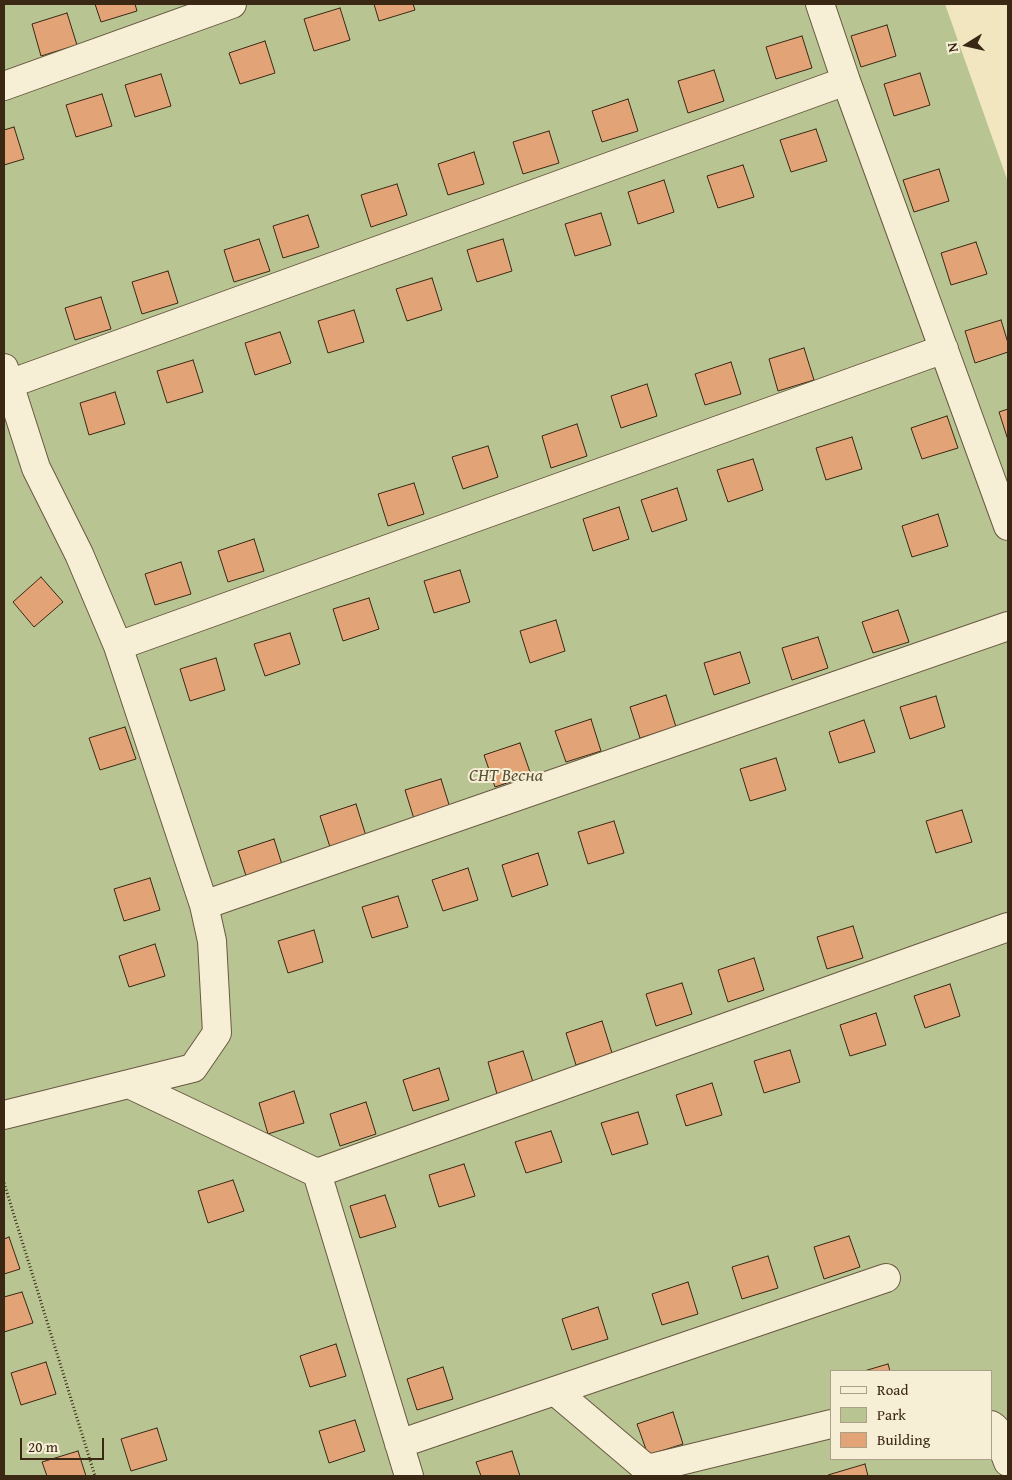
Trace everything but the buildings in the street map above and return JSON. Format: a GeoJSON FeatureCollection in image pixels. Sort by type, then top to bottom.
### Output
{"type":"FeatureCollection","features":[{"type":"Feature","properties":{"kind":"street"},"geometry":{"type":"LineString","coordinates":[[4,86],[232,4]]}},
{"type":"Feature","properties":{"kind":"street"},"geometry":{"type":"LineString","coordinates":[[820,4],[846,81],[1008,526]]}},
{"type":"Feature","properties":{"kind":"street"},"geometry":{"type":"LineString","coordinates":[[4,1115],[193,1068],[217,1033],[212,941],[204,905],[118,646],[79,554],[36,468],[6,376],[846,81]]}},
{"type":"Feature","properties":{"kind":"street"},"geometry":{"type":"LineString","coordinates":[[118,646],[944,349]]}},
{"type":"Feature","properties":{"kind":"street"},"geometry":{"type":"LineString","coordinates":[[204,905],[1008,626]]}},
{"type":"Feature","properties":{"kind":"street"},"geometry":{"type":"LineString","coordinates":[[129,1084],[317,1173],[1008,926]]}},
{"type":"Feature","properties":{"kind":"street"},"geometry":{"type":"LineString","coordinates":[[317,1173],[409,1476]]}},
{"type":"Feature","properties":{"kind":"street"},"geometry":{"type":"LineString","coordinates":[[399,1444],[886,1278]]}},
{"type":"Feature","properties":{"kind":"street"},"geometry":{"type":"LineString","coordinates":[[555,1391],[647,1469],[830,1424]]}},
{"type":"Feature","properties":{"kind":"street"},"geometry":{"type":"LineString","coordinates":[[992,1426],[995,1428],[1008,1462]]}},
{"type":"Feature","properties":{"kind":"path"},"geometry":{"type":"LineString","coordinates":[[4,1183],[95,1476]]}},
{"type":"Feature","properties":{"kind":"green space","name":"СНТ Весна"},"geometry":{"type":"Polygon","coordinates":[[[4,4],[945,4],[1008,182],[1008,1476],[4,1476],[4,4]]]}}]}
